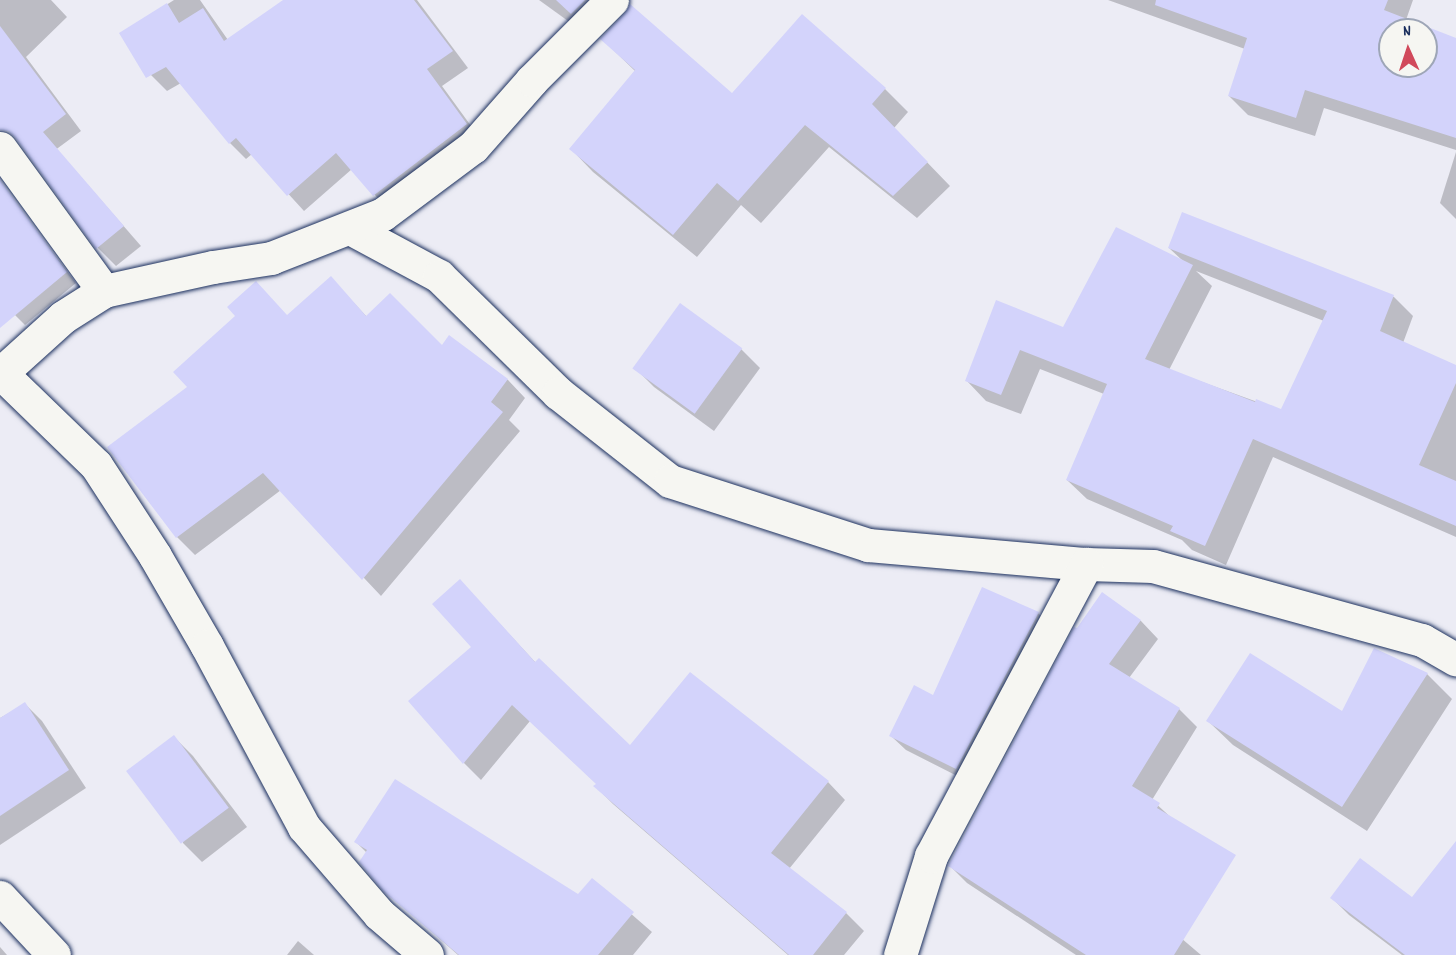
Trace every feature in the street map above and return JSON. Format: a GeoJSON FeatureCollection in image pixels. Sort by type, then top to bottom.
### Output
{"type":"FeatureCollection","features":[{"type":"Feature","properties":{"kind":"street"},"geometry":{"type":"LineString","coordinates":[[427,955],[380,914],[304,827],[167,576],[96,465],[1,373],[63,317],[104,291],[213,267],[271,258],[384,214],[473,147],[532,80],[612,0]]}},
{"type":"Feature","properties":{"kind":"street"},"geometry":{"type":"LineString","coordinates":[[0,148],[104,291]]}},
{"type":"Feature","properties":{"kind":"street"},"geometry":{"type":"LineString","coordinates":[[350,228],[439,276],[558,393],[670,481],[868,545],[1086,564],[1153,566],[1422,640],[1456,660]]}},
{"type":"Feature","properties":{"kind":"street"},"geometry":{"type":"LineString","coordinates":[[900,955],[931,856],[1086,564]]}},
{"type":"Feature","properties":{"kind":"street"},"geometry":{"type":"LineString","coordinates":[[0,897],[54,955]]}},
{"type":"Feature","properties":{"kind":"building"},"geometry":{"type":"Polygon","coordinates":[[[283,0],[414,0],[453,51],[427,69],[467,124],[373,196],[336,153],[287,196],[236,138],[229,144],[166,67],[146,78],[119,33],[167,3],[179,23],[203,8],[224,41],[283,0]]]}},
{"type":"Feature","properties":{"kind":"building"},"geometry":{"type":"Polygon","coordinates":[[[556,0],[585,0],[571,14],[556,0]]]}},
{"type":"Feature","properties":{"kind":"building"},"geometry":{"type":"Polygon","coordinates":[[[1156,0],[1388,0],[1384,10],[1405,18],[1378,18],[1378,78],[1438,78],[1438,31],[1456,38],[1456,138],[1305,90],[1296,118],[1228,96],[1247,38],[1155,5],[1156,0]]]}},
{"type":"Feature","properties":{"kind":"building"},"geometry":{"type":"Polygon","coordinates":[[[630,4],[732,93],[802,14],[886,88],[872,104],[928,162],[893,196],[805,125],[738,201],[717,183],[673,235],[569,149],[635,70],[600,39],[625,13],[630,4]]]}},
{"type":"Feature","properties":{"kind":"building"},"geometry":{"type":"Polygon","coordinates":[[[0,26],[66,114],[43,132],[124,226],[96,249],[15,137],[8,131],[0,130],[0,26]]]}},
{"type":"Feature","properties":{"kind":"building"},"geometry":{"type":"Polygon","coordinates":[[[0,180],[67,272],[0,328],[0,180]]]}},
{"type":"Feature","properties":{"kind":"building"},"geometry":{"type":"Polygon","coordinates":[[[1182,212],[1394,295],[1380,331],[1456,365],[1456,383],[1419,465],[1456,481],[1456,526],[1253,439],[1205,546],[1170,531],[1173,526],[1066,480],[1107,384],[1020,350],[1001,395],[965,381],[996,300],[1063,327],[1116,227],[1193,265],[1145,359],[1255,402],[1256,399],[1281,409],[1327,311],[1168,248],[1182,212]]]}},
{"type":"Feature","properties":{"kind":"building"},"geometry":{"type":"Polygon","coordinates":[[[331,276],[366,316],[390,293],[442,345],[449,335],[508,379],[491,402],[503,412],[362,580],[263,473],[176,538],[107,447],[187,387],[173,372],[235,316],[227,307],[256,281],[287,315],[331,276]]]}},
{"type":"Feature","properties":{"kind":"building"},"geometry":{"type":"Polygon","coordinates":[[[680,303],[742,348],[695,414],[632,369],[680,303]]]}},
{"type":"Feature","properties":{"kind":"building"},"geometry":{"type":"Polygon","coordinates":[[[460,579],[535,662],[539,658],[630,745],[690,672],[829,781],[771,853],[847,912],[813,955],[789,955],[593,786],[596,784],[512,705],[463,764],[408,701],[471,647],[432,604],[460,579]]]}},
{"type":"Feature","properties":{"kind":"building"},"geometry":{"type":"Polygon","coordinates":[[[982,587],[1039,612],[956,769],[889,736],[914,685],[933,695],[982,587]]]}},
{"type":"Feature","properties":{"kind":"building"},"geometry":{"type":"Polygon","coordinates":[[[1102,592],[1141,620],[1109,664],[1180,708],[1132,786],[1160,803],[1157,808],[1236,855],[1174,955],[1086,955],[948,866],[1074,627],[1077,628],[1102,592]]]}},
{"type":"Feature","properties":{"kind":"building"},"geometry":{"type":"Polygon","coordinates":[[[1374,648],[1428,673],[1342,807],[1206,721],[1250,653],[1342,711],[1374,648]]]}},
{"type":"Feature","properties":{"kind":"building"},"geometry":{"type":"Polygon","coordinates":[[[25,702],[69,770],[0,816],[0,718],[25,702]]]}},
{"type":"Feature","properties":{"kind":"building"},"geometry":{"type":"Polygon","coordinates":[[[174,735],[229,808],[181,844],[126,771],[174,735]]]}},
{"type":"Feature","properties":{"kind":"building"},"geometry":{"type":"Polygon","coordinates":[[[395,779],[578,894],[592,878],[634,912],[598,955],[459,955],[384,892],[359,862],[367,850],[354,842],[395,779]]]}},
{"type":"Feature","properties":{"kind":"building"},"geometry":{"type":"Polygon","coordinates":[[[1456,841],[1456,955],[1405,955],[1330,898],[1360,858],[1412,897],[1456,841]]]}}]}
